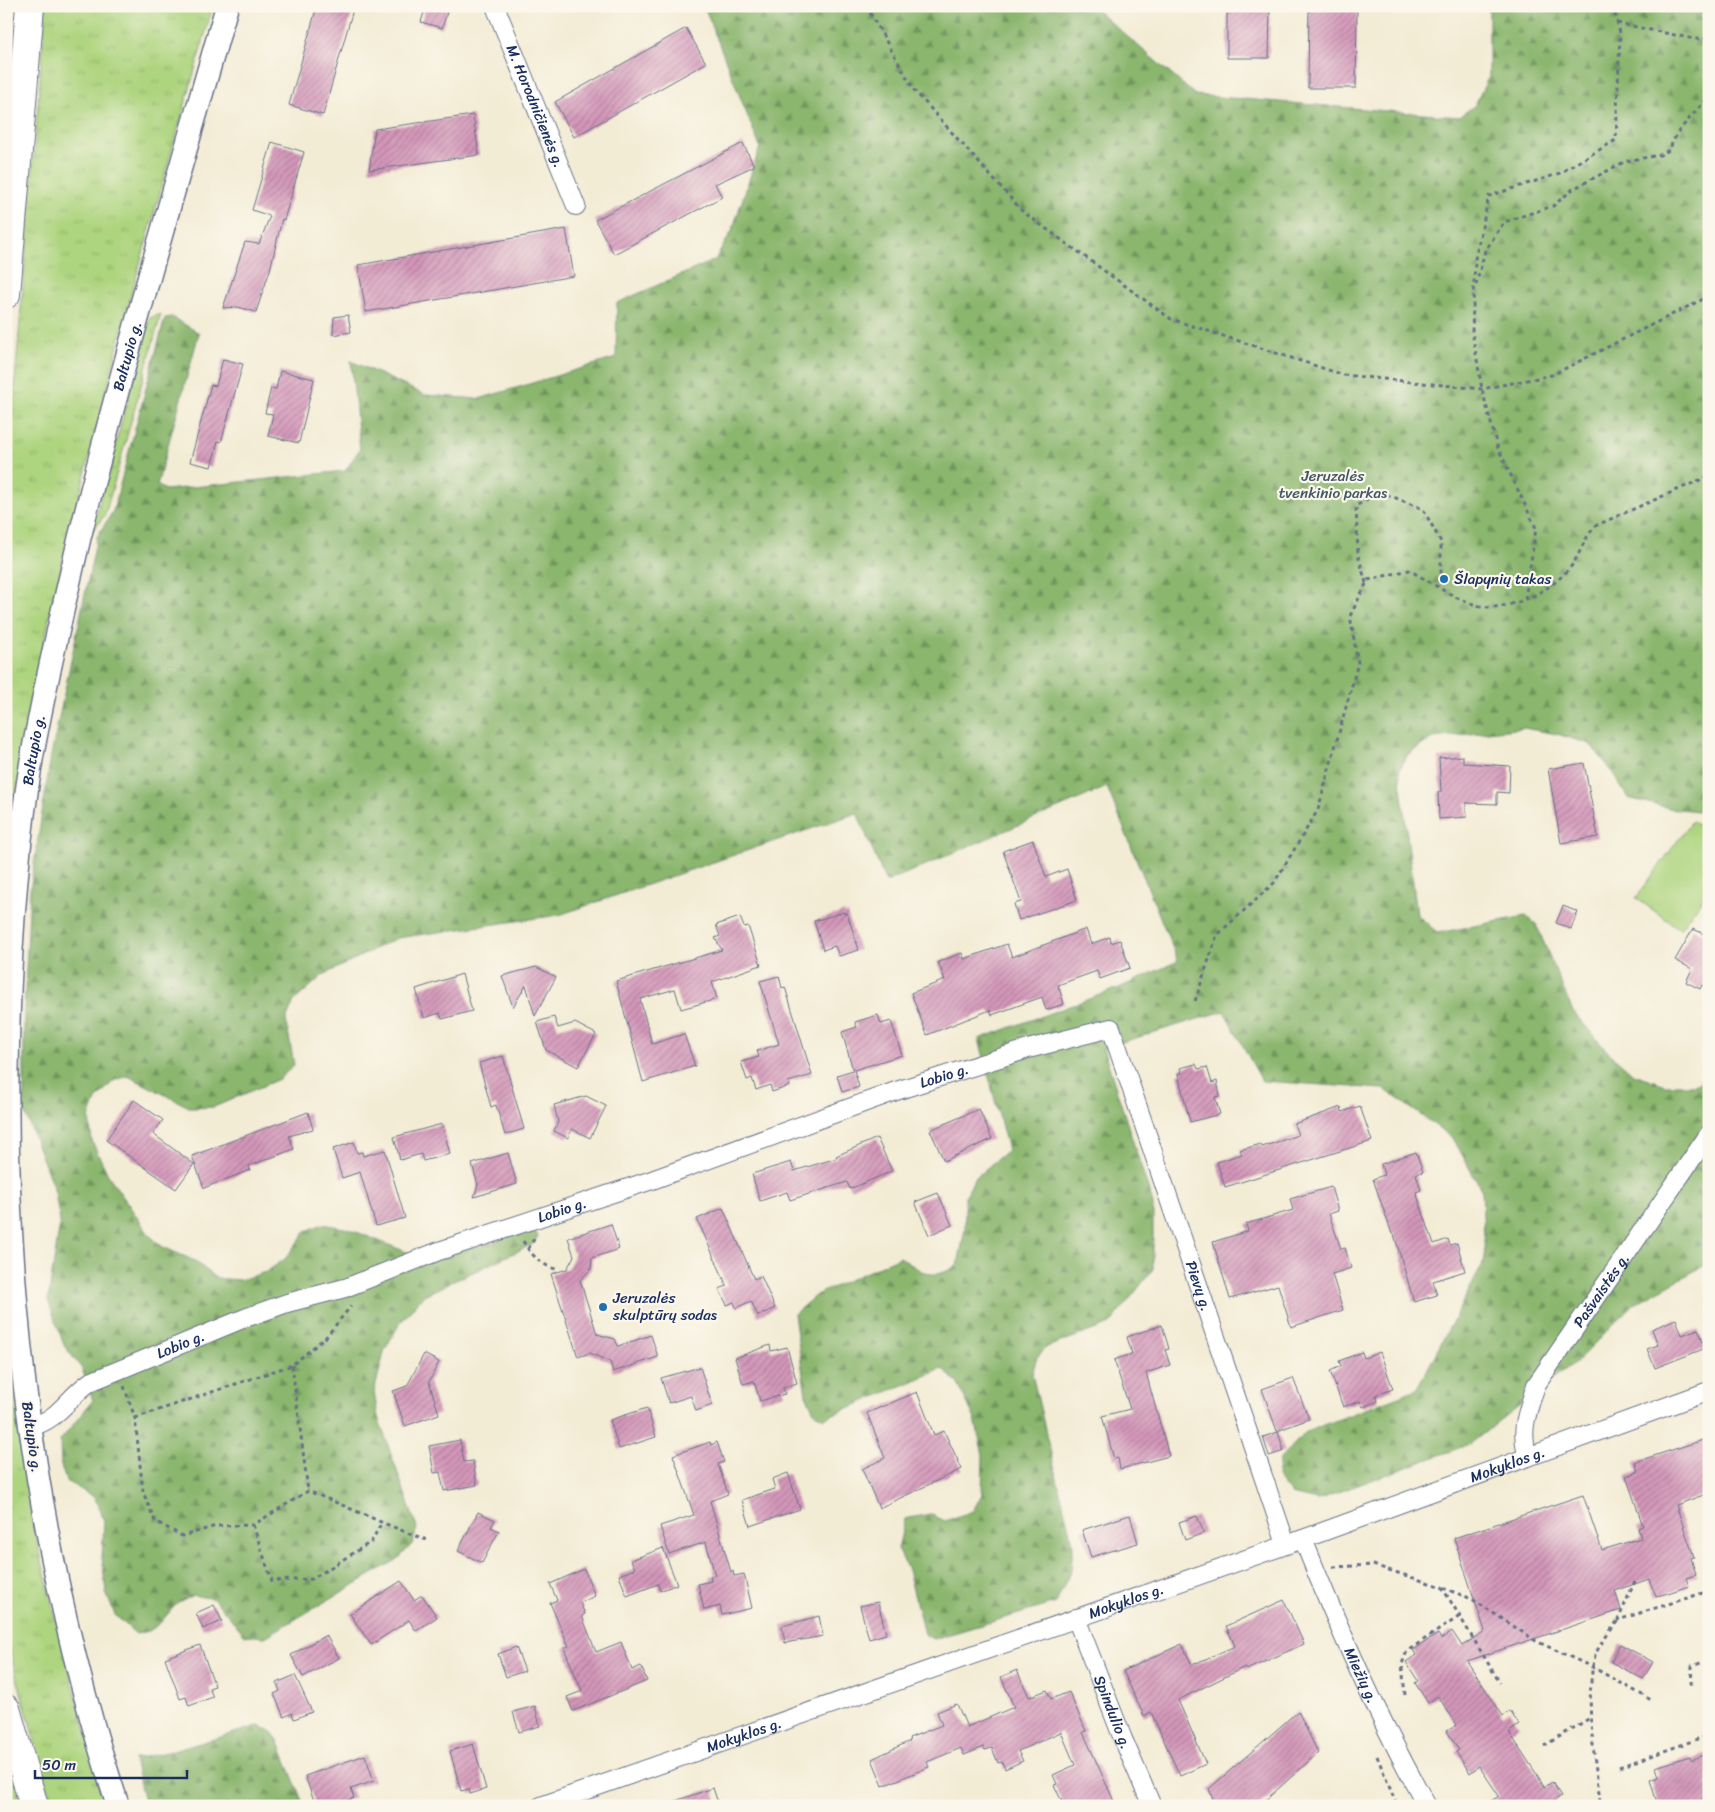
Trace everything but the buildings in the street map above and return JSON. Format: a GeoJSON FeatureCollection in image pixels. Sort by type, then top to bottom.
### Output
{"type":"FeatureCollection","features":[{"type":"Feature","properties":{"kind":"highway"},"geometry":{"type":"LineString","coordinates":[[6,294],[30,6]]}},
{"type":"Feature","properties":{"kind":"highway"},"geometry":{"type":"LineString","coordinates":[[6,1709],[34,1806]]}},
{"type":"Feature","properties":{"kind":"street","name":"Baltupio g."},"geometry":{"type":"LineString","coordinates":[[118,1806],[59,1589],[43,1511],[30,1426],[15,1300],[6,1100],[14,913],[22,826],[32,757],[54,645],[102,449],[227,6]]}},
{"type":"Feature","properties":{"kind":"street","name":"M. Horodničienės g."},"geometry":{"type":"LineString","coordinates":[[495,6],[576,206]]}},
{"type":"Feature","properties":{"kind":"street","name":"Lobio g."},"geometry":{"type":"LineString","coordinates":[[30,1426],[45,1423],[76,1392],[118,1369],[245,1318],[345,1288],[439,1250],[663,1176],[947,1073],[1028,1049],[1111,1028]]}},
{"type":"Feature","properties":{"kind":"street","name":"Pievų g."},"geometry":{"type":"LineString","coordinates":[[1111,1028],[1286,1544]]}},
{"type":"Feature","properties":{"kind":"street","name":"Pašvaistės g."},"geometry":{"type":"LineString","coordinates":[[1528,1457],[1523,1442],[1526,1418],[1536,1385],[1709,1134]]}},
{"type":"Feature","properties":{"kind":"street","name":"Mokyklos g."},"geometry":{"type":"LineString","coordinates":[[541,1806],[1303,1539],[1709,1391]]}},
{"type":"Feature","properties":{"kind":"street","name":"Miežių g."},"geometry":{"type":"LineString","coordinates":[[1303,1539],[1341,1634],[1427,1806]]}},
{"type":"Feature","properties":{"kind":"street","name":"Spindulio g."},"geometry":{"type":"LineString","coordinates":[[1076,1618],[1122,1739],[1152,1806]]}},
{"type":"Feature","properties":{"kind":"path"},"geometry":{"type":"LineString","coordinates":[[866,6],[914,90],[1023,212],[1172,319],[1344,375],[1482,389],[1552,376],[1709,296]]}},
{"type":"Feature","properties":{"kind":"path"},"geometry":{"type":"LineString","coordinates":[[1525,599],[1536,528],[1497,446],[1482,389],[1472,331],[1476,259],[1489,196],[1558,174],[1616,140],[1620,33],[1614,6]]}},
{"type":"Feature","properties":{"kind":"path"},"geometry":{"type":"LineString","coordinates":[[1617,23],[1694,38],[1709,39]]}},
{"type":"Feature","properties":{"kind":"path"},"geometry":{"type":"LineString","coordinates":[[1475,290],[1485,252],[1504,222],[1553,206],[1573,189],[1626,161],[1660,156],[1669,150],[1677,133],[1709,96]]}},
{"type":"Feature","properties":{"kind":"path"},"geometry":{"type":"LineString","coordinates":[[1195,1001],[1217,935],[1274,883],[1318,810],[1358,663],[1350,616],[1368,580],[1409,570],[1472,604],[1487,607],[1525,599],[1564,575],[1574,564],[1588,532],[1596,525],[1709,476]]}},
{"type":"Feature","properties":{"kind":"path"},"geometry":{"type":"LineString","coordinates":[[1366,583],[1358,554],[1356,506],[1374,495],[1390,496],[1423,509],[1441,542],[1441,579],[1438,586]]}},
{"type":"Feature","properties":{"kind":"path"},"geometry":{"type":"LineString","coordinates":[[516,1224],[524,1244],[533,1256],[546,1266],[556,1269]]}},
{"type":"Feature","properties":{"kind":"path"},"geometry":{"type":"LineString","coordinates":[[135,1418],[292,1365],[326,1337],[352,1306]]}},
{"type":"Feature","properties":{"kind":"path"},"geometry":{"type":"LineString","coordinates":[[292,1365],[308,1491]]}},
{"type":"Feature","properties":{"kind":"path"},"geometry":{"type":"LineString","coordinates":[[118,1369],[135,1418],[143,1492],[155,1521],[182,1536],[216,1526],[253,1525],[308,1491]]}},
{"type":"Feature","properties":{"kind":"path"},"geometry":{"type":"LineString","coordinates":[[308,1491],[430,1541]]}},
{"type":"Feature","properties":{"kind":"path"},"geometry":{"type":"LineString","coordinates":[[253,1525],[272,1581],[312,1579],[371,1542],[382,1522]]}},
{"type":"Feature","properties":{"kind":"path"},"geometry":{"type":"LineString","coordinates":[[1327,1567],[1374,1565],[1442,1587],[1472,1599],[1536,1641],[1594,1668],[1653,1701]]}},
{"type":"Feature","properties":{"kind":"path"},"geometry":{"type":"LineString","coordinates":[[1600,1802],[1590,1718],[1596,1654],[1618,1620],[1635,1581]]}},
{"type":"Feature","properties":{"kind":"path"},"geometry":{"type":"LineString","coordinates":[[1442,1587],[1500,1683]]}},
{"type":"Feature","properties":{"kind":"path"},"geometry":{"type":"LineString","coordinates":[[1618,1620],[1709,1591]]}},
{"type":"Feature","properties":{"kind":"path"},"geometry":{"type":"LineString","coordinates":[[1405,1696],[1402,1664],[1407,1651],[1460,1616]]}},
{"type":"Feature","properties":{"kind":"path"},"geometry":{"type":"LineString","coordinates":[[1691,1685],[1692,1666],[1709,1660]]}},
{"type":"Feature","properties":{"kind":"path"},"geometry":{"type":"LineString","coordinates":[[1544,1746],[1590,1718]]}},
{"type":"Feature","properties":{"kind":"path"},"geometry":{"type":"LineString","coordinates":[[1618,1767],[1709,1736]]}},
{"type":"Feature","properties":{"kind":"green space"},"geometry":{"type":"Polygon","coordinates":[[[6,6],[15,6],[6,115],[6,6]]]}},
{"type":"Feature","properties":{"kind":"green space"},"geometry":{"type":"Polygon","coordinates":[[[46,6],[213,6],[129,302],[54,595],[21,758],[6,885],[6,491],[46,6]]]}},
{"type":"Feature","properties":{"kind":"green space","name":"Jeruzalės tvenkinio parkas"},"geometry":{"type":"Polygon","coordinates":[[[704,6],[1092,6],[1195,95],[1459,117],[1475,105],[1489,76],[1489,6],[1709,6],[1709,629],[1705,633],[1709,651],[1709,816],[1698,811],[1669,808],[1628,798],[1609,767],[1590,744],[1557,734],[1524,728],[1433,738],[1408,754],[1399,771],[1417,915],[1438,933],[1525,916],[1536,924],[1573,1012],[1607,1051],[1633,1074],[1666,1085],[1695,1085],[1709,1076],[1709,1263],[1634,1304],[1579,1359],[1470,1444],[1317,1500],[1291,1494],[1277,1477],[1280,1459],[1306,1432],[1417,1389],[1485,1260],[1482,1191],[1453,1138],[1384,1089],[1262,1081],[1224,1011],[1103,1048],[1153,1204],[1153,1269],[1110,1324],[1047,1347],[1037,1357],[1032,1374],[1073,1546],[1071,1570],[1056,1603],[933,1639],[924,1634],[908,1570],[898,1549],[905,1519],[930,1514],[945,1521],[973,1511],[982,1494],[983,1455],[975,1419],[957,1382],[942,1369],[824,1418],[815,1413],[806,1395],[794,1314],[816,1295],[900,1257],[922,1271],[934,1274],[949,1270],[958,1265],[965,1229],[965,1197],[975,1178],[1008,1150],[979,1039],[1119,988],[1178,961],[1107,787],[886,882],[857,813],[559,915],[397,938],[323,975],[294,1001],[286,1020],[294,1065],[279,1079],[214,1107],[191,1108],[128,1076],[113,1081],[96,1100],[89,1118],[92,1141],[108,1175],[150,1236],[163,1247],[195,1261],[216,1278],[240,1280],[266,1272],[285,1259],[306,1231],[323,1224],[349,1229],[409,1253],[482,1246],[532,1228],[538,1236],[533,1244],[424,1295],[400,1323],[385,1349],[374,1392],[378,1417],[417,1528],[413,1543],[398,1559],[265,1637],[245,1635],[214,1599],[193,1595],[178,1602],[159,1624],[149,1631],[136,1634],[115,1615],[106,1593],[102,1558],[104,1521],[94,1497],[66,1481],[61,1466],[60,1441],[93,1400],[82,1369],[64,1345],[48,1300],[60,1223],[55,1192],[24,1110],[24,1011],[30,890],[51,756],[97,537],[113,511],[165,318],[172,317],[199,333],[157,485],[165,490],[345,471],[360,449],[351,361],[425,395],[479,399],[616,358],[617,303],[715,260],[732,231],[760,147],[704,6]]]}},
{"type":"Feature","properties":{"kind":"green space"},"geometry":{"type":"Polygon","coordinates":[[[161,314],[105,515],[91,533],[150,318],[161,314]]]}},
{"type":"Feature","properties":{"kind":"green space"},"geometry":{"type":"Polygon","coordinates":[[[1692,821],[1709,833],[1709,889],[1680,929],[1636,898],[1692,821]]]}},
{"type":"Feature","properties":{"kind":"green space"},"geometry":{"type":"Polygon","coordinates":[[[6,1319],[22,1451],[35,1530],[69,1668],[108,1806],[53,1806],[6,1633],[6,1319]]]}},
{"type":"Feature","properties":{"kind":"green space"},"geometry":{"type":"Polygon","coordinates":[[[258,1726],[270,1730],[278,1740],[304,1806],[145,1806],[134,1759],[173,1751],[258,1726]]]}},
{"type":"Feature","properties":{"kind":"green space"},"geometry":{"type":"Polygon","coordinates":[[[6,1748],[23,1806],[6,1806],[6,1748]]]}},
{"type":"Feature","properties":{"kind":"place","name":"Šlapynių takas"},"geometry":{"type":"Point","coordinates":[1444,579]}},
{"type":"Feature","properties":{"kind":"place","name":"Jeruzalės skulptūrų sodas"},"geometry":{"type":"Point","coordinates":[603,1307]}}]}
